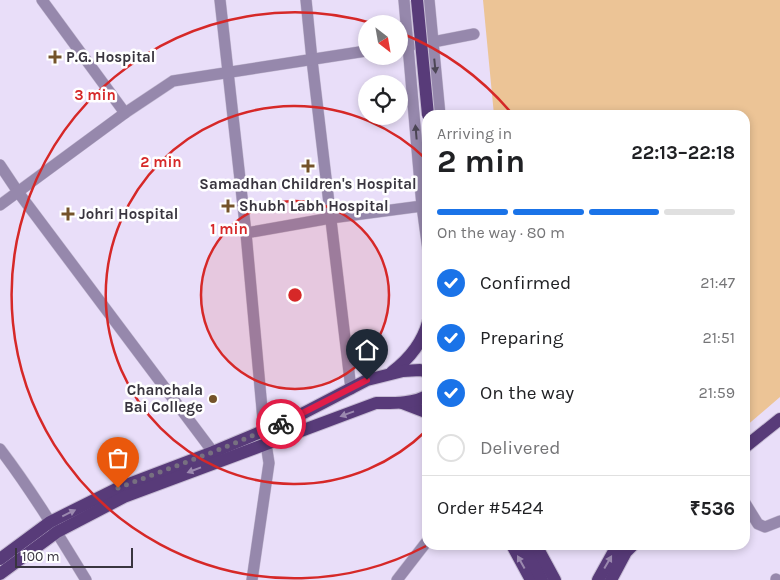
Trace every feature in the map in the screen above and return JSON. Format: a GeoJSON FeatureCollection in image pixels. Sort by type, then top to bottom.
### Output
{"type":"FeatureCollection","features":[{"type":"Feature","properties":{"kind":"main road"},"geometry":{"type":"LineString","coordinates":[[417,0],[428,110]]}},
{"type":"Feature","properties":{"kind":"main road"},"geometry":{"type":"LineString","coordinates":[[390,374],[407,360],[422,338]]}},
{"type":"Feature","properties":{"kind":"main road"},"geometry":{"type":"LineString","coordinates":[[265,438],[294,418],[367,380],[403,371],[422,370]]}},
{"type":"Feature","properties":{"kind":"main road"},"geometry":{"type":"LineString","coordinates":[[0,559],[118,488],[376,403],[401,402],[422,398]]}},
{"type":"Feature","properties":{"kind":"main road"},"geometry":{"type":"LineString","coordinates":[[401,402],[422,411]]}},
{"type":"Feature","properties":{"kind":"main road"},"geometry":{"type":"LineString","coordinates":[[750,443],[780,419]]}},
{"type":"Feature","properties":{"kind":"main road"},"geometry":{"type":"LineString","coordinates":[[750,452],[780,428]]}},
{"type":"Feature","properties":{"kind":"main road"},"geometry":{"type":"LineString","coordinates":[[0,574],[54,527]]}},
{"type":"Feature","properties":{"kind":"main road"},"geometry":{"type":"LineString","coordinates":[[515,550],[531,580]]}},
{"type":"Feature","properties":{"kind":"main road"},"geometry":{"type":"LineString","coordinates":[[527,550],[542,580]]}},
{"type":"Feature","properties":{"kind":"main road"},"geometry":{"type":"LineString","coordinates":[[539,550],[555,580]]}},
{"type":"Feature","properties":{"kind":"main road"},"geometry":{"type":"LineString","coordinates":[[598,580],[616,550]]}},
{"type":"Feature","properties":{"kind":"main road"},"geometry":{"type":"LineString","coordinates":[[611,580],[628,550]]}},
{"type":"Feature","properties":{"kind":"street"},"geometry":{"type":"LineString","coordinates":[[42,0],[125,113]]}},
{"type":"Feature","properties":{"kind":"street"},"geometry":{"type":"LineString","coordinates":[[220,0],[269,464],[252,580]]}},
{"type":"Feature","properties":{"kind":"street"},"geometry":{"type":"LineString","coordinates":[[306,0],[351,389]]}},
{"type":"Feature","properties":{"kind":"street"},"geometry":{"type":"LineString","coordinates":[[404,0],[404,15]]}},
{"type":"Feature","properties":{"kind":"street"},"geometry":{"type":"LineString","coordinates":[[428,0],[440,110]]}},
{"type":"Feature","properties":{"kind":"street"},"geometry":{"type":"LineString","coordinates":[[408,45],[474,34]]}},
{"type":"Feature","properties":{"kind":"street"},"geometry":{"type":"LineString","coordinates":[[0,204],[125,113],[173,81],[358,52]]}},
{"type":"Feature","properties":{"kind":"street"},"geometry":{"type":"LineString","coordinates":[[246,233],[331,218],[422,206],[406,65]]}},
{"type":"Feature","properties":{"kind":"street"},"geometry":{"type":"LineString","coordinates":[[0,165],[18,192],[215,457]]}},
{"type":"Feature","properties":{"kind":"street"},"geometry":{"type":"LineString","coordinates":[[0,449],[54,527],[86,580]]}},
{"type":"Feature","properties":{"kind":"street"},"geometry":{"type":"LineString","coordinates":[[750,511],[758,524],[765,526],[780,521]]}},
{"type":"Feature","properties":{"kind":"street"},"geometry":{"type":"LineString","coordinates":[[398,580],[422,548]]}},
{"type":"Feature","properties":{"kind":"shaded area"},"geometry":{"type":"Polygon","coordinates":[[[483,0],[780,0],[780,397],[750,423],[750,110],[494,110],[483,0]]]}},
{"type":"Feature","properties":{"kind":"way so far"},"geometry":{"type":"LineString","coordinates":[[118,488],[281,424]]}},
{"type":"Feature","properties":{"kind":"place","name":"P.G. Hospital"},"geometry":{"type":"Point","coordinates":[55,57]}},
{"type":"Feature","properties":{"kind":"place","name":"Samadhan Children's Hospital"},"geometry":{"type":"Point","coordinates":[308,166]}},
{"type":"Feature","properties":{"kind":"place","name":"Shubh Labh Hospital"},"geometry":{"type":"Point","coordinates":[228,206]}},
{"type":"Feature","properties":{"kind":"place","name":"Johri Hospital"},"geometry":{"type":"Point","coordinates":[68,214]}},
{"type":"Feature","properties":{"kind":"place","name":"Chanchala Bai College"},"geometry":{"type":"Point","coordinates":[213,399]}},
{"type":"Feature","properties":{"kind":"route"},"geometry":{"type":"LineString","coordinates":[[281,424],[367,380]]}}]}
